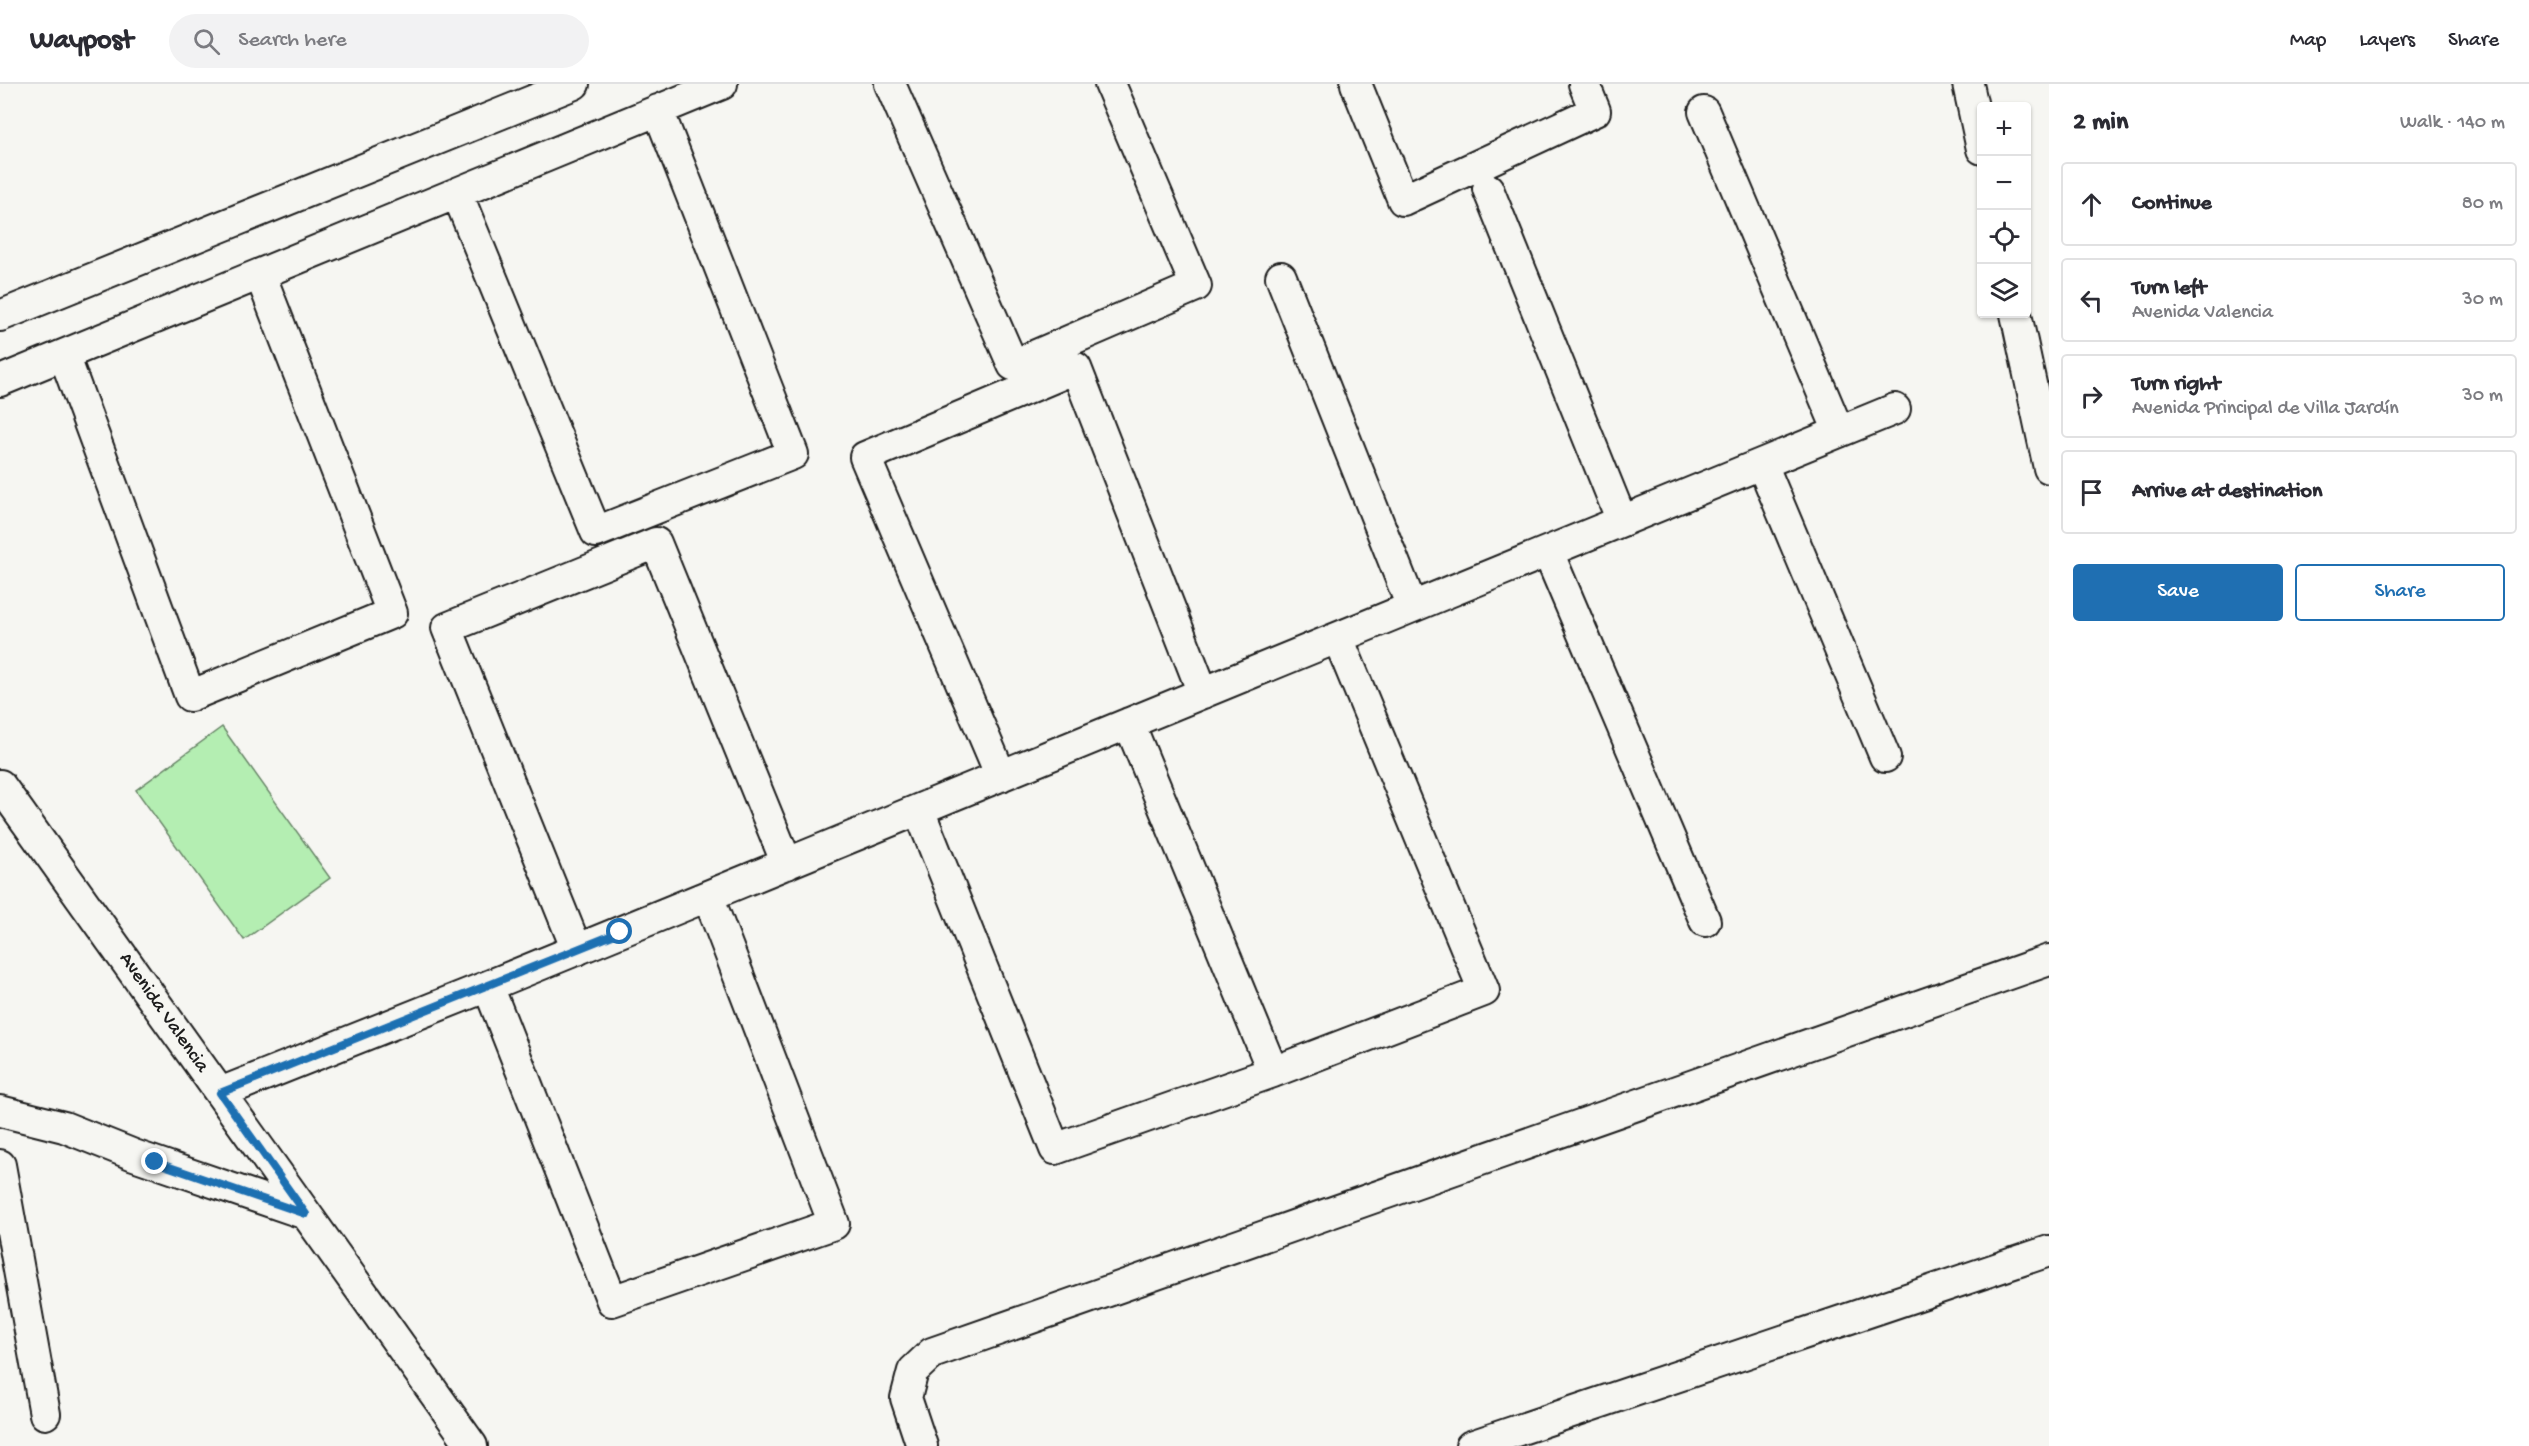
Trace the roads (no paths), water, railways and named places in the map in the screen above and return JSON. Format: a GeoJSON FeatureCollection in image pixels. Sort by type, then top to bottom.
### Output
{"type":"FeatureCollection","features":[{"type":"Feature","properties":{"kind":"street"},"geometry":{"type":"LineString","coordinates":[[0,316],[574,84]]}},
{"type":"Feature","properties":{"kind":"street"},"geometry":{"type":"LineString","coordinates":[[0,381],[722,84]]}},
{"type":"Feature","properties":{"kind":"street"},"geometry":{"type":"LineString","coordinates":[[890,84],[1013,365],[1196,286],[1110,84]]}},
{"type":"Feature","properties":{"kind":"street"},"geometry":{"type":"LineString","coordinates":[[1356,84],[1403,200],[1595,111],[1584,84]]}},
{"type":"Feature","properties":{"kind":"street"},"geometry":{"type":"LineString","coordinates":[[1968,84],[1977,126]]}},
{"type":"Feature","properties":{"kind":"street"},"geometry":{"type":"LineString","coordinates":[[458,193],[596,532],[794,454],[658,110]]}},
{"type":"Feature","properties":{"kind":"street"},"geometry":{"type":"LineString","coordinates":[[1704,112],[1839,432]]}},
{"type":"Feature","properties":{"kind":"street"},"geometry":{"type":"LineString","coordinates":[[1488,189],[1622,521]]}},
{"type":"Feature","properties":{"kind":"street"},"geometry":{"type":"LineString","coordinates":[[64,355],[190,696],[392,613],[260,274]]}},
{"type":"Feature","properties":{"kind":"street"},"geometry":{"type":"LineString","coordinates":[[1281,277],[1412,607]]}},
{"type":"Feature","properties":{"kind":"street"},"geometry":{"type":"LineString","coordinates":[[2017,318],[2049,468]]}},
{"type":"Feature","properties":{"kind":"street"},"geometry":{"type":"LineString","coordinates":[[1001,776],[865,458],[1076,369],[1203,693]]}},
{"type":"Feature","properties":{"kind":"street"},"geometry":{"type":"LineString","coordinates":[[220,1093],[577,950],[1895,409]]}},
{"type":"Feature","properties":{"kind":"street"},"geometry":{"type":"LineString","coordinates":[[1762,464],[1885,757]]}},
{"type":"Feature","properties":{"kind":"street"},"geometry":{"type":"LineString","coordinates":[[577,950],[447,628],[458,623],[656,543],[787,864]]}},
{"type":"Feature","properties":{"kind":"street"},"geometry":{"type":"LineString","coordinates":[[1548,552],[1705,921]]}},
{"type":"Feature","properties":{"kind":"street"},"geometry":{"type":"LineString","coordinates":[[919,810],[1055,1149],[1273,1072],[1484,991],[1338,638]]}},
{"type":"Feature","properties":{"kind":"street"},"geometry":{"type":"LineString","coordinates":[[1130,723],[1273,1072]]}},
{"type":"Feature","properties":{"kind":"street","name":"Avenida Valencia"},"geometry":{"type":"LineString","coordinates":[[0,785],[472,1446]]}},
{"type":"Feature","properties":{"kind":"street"},"geometry":{"type":"LineString","coordinates":[[488,986],[612,1301],[834,1224],[708,896]]}},
{"type":"Feature","properties":{"kind":"street"},"geometry":{"type":"LineString","coordinates":[[922,1446],[906,1398],[912,1371],[932,1353],[2049,960]]}},
{"type":"Feature","properties":{"kind":"street"},"geometry":{"type":"LineString","coordinates":[[0,1111],[64,1127],[134,1155],[306,1214]]}},
{"type":"Feature","properties":{"kind":"street"},"geometry":{"type":"LineString","coordinates":[[0,1165],[45,1414]]}},
{"type":"Feature","properties":{"kind":"street"},"geometry":{"type":"LineString","coordinates":[[1471,1446],[2049,1251]]}}]}
